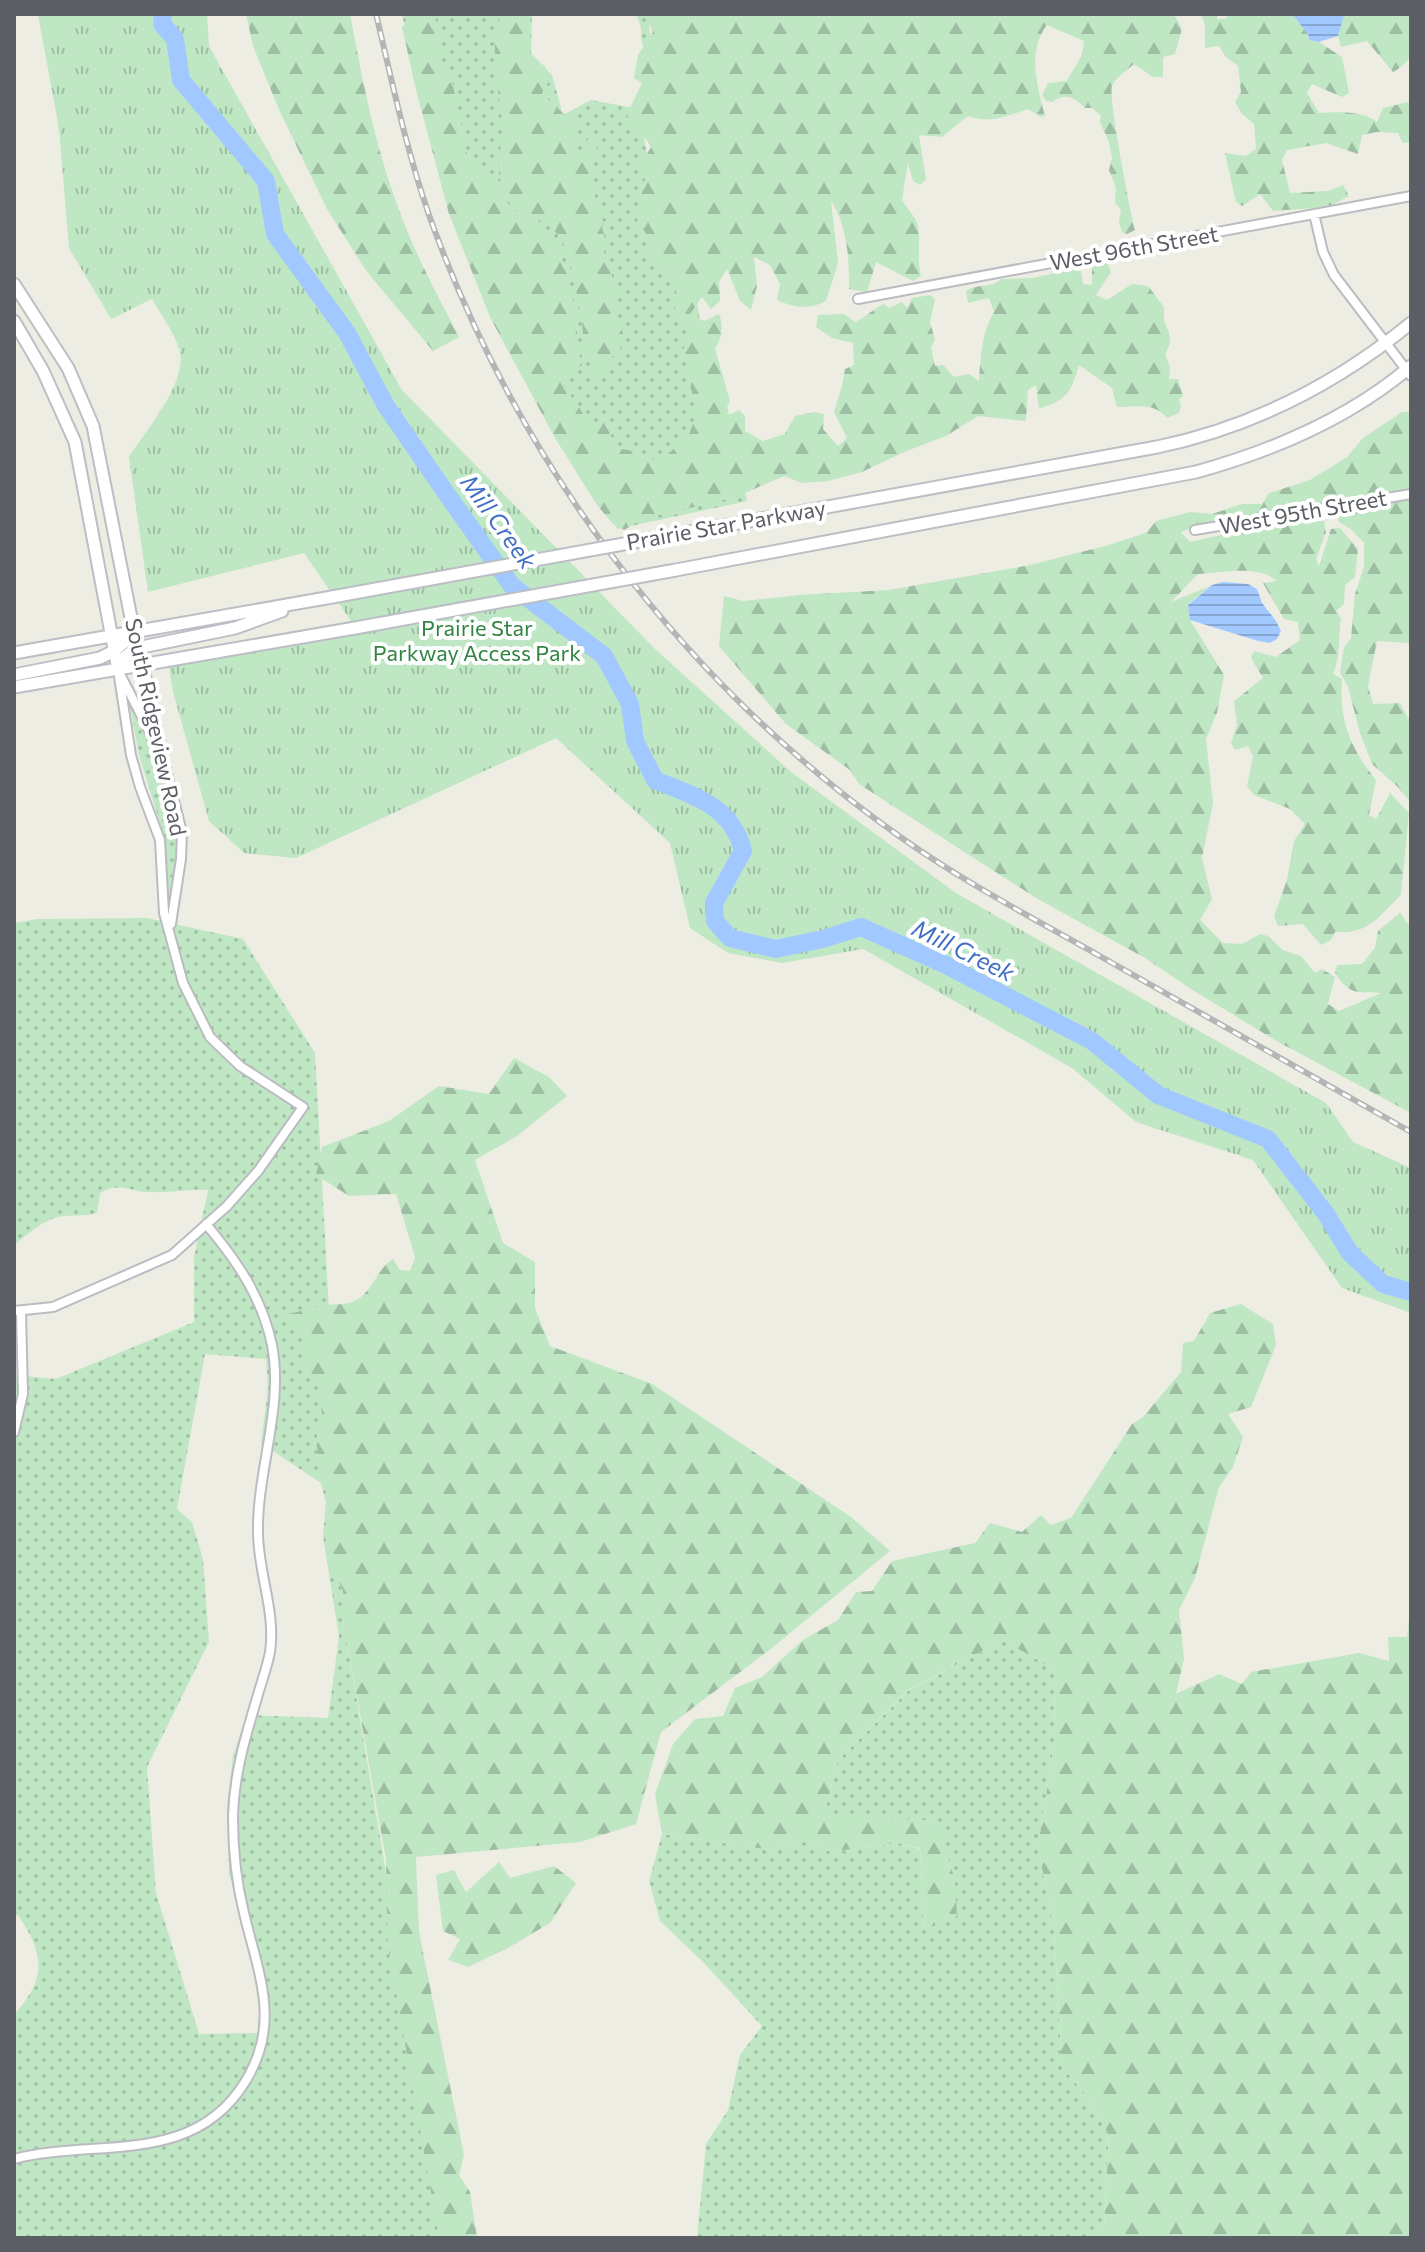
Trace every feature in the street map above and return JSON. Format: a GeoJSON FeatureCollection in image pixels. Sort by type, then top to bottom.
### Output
{"type":"FeatureCollection","features":[{"type":"Feature","properties":{"kind":"main road","name":"South Ridgeview Road"},"geometry":{"type":"LineString","coordinates":[[14,284],[68,368],[93,426],[137,648],[144,665]]}},
{"type":"Feature","properties":{"kind":"main road","name":"South Ridgeview Road"},"geometry":{"type":"LineString","coordinates":[[14,321],[43,371],[75,442],[111,637],[110,653],[118,670]]}},
{"type":"Feature","properties":{"kind":"main road","name":"Prairie Star Parkway"},"geometry":{"type":"LineString","coordinates":[[14,653],[1183,442],[1239,425],[1303,397],[1358,365],[1411,323]]}},
{"type":"Feature","properties":{"kind":"main road","name":"Prairie Star Parkway"},"geometry":{"type":"LineString","coordinates":[[14,687],[676,570],[1196,472],[1248,457],[1314,428],[1409,371]]}},
{"type":"Feature","properties":{"kind":"main road"},"geometry":{"type":"LineString","coordinates":[[118,670],[125,657],[137,648],[235,628],[297,603]]}},
{"type":"Feature","properties":{"kind":"main road"},"geometry":{"type":"LineString","coordinates":[[14,675],[110,653],[135,633]]}},
{"type":"Feature","properties":{"kind":"main road"},"geometry":{"type":"LineString","coordinates":[[81,642],[110,653]]}},
{"type":"Feature","properties":{"kind":"street","name":"West 96th Street"},"geometry":{"type":"LineString","coordinates":[[858,299],[1411,196]]}},
{"type":"Feature","properties":{"kind":"street"},"geometry":{"type":"LineString","coordinates":[[1314,214],[1323,252],[1334,275],[1409,371]]}},
{"type":"Feature","properties":{"kind":"street","name":"West 95th Street"},"geometry":{"type":"LineString","coordinates":[[1195,530],[1411,494]]}},
{"type":"Feature","properties":{"kind":"street","name":"South Ridgeview Road"},"geometry":{"type":"LineString","coordinates":[[144,665],[182,832],[170,937]]}},
{"type":"Feature","properties":{"kind":"street"},"geometry":{"type":"LineString","coordinates":[[118,670],[163,758]]}},
{"type":"Feature","properties":{"kind":"street","name":"South Ridgeview Road"},"geometry":{"type":"LineString","coordinates":[[118,670],[131,755],[160,840],[164,913],[170,937]]}},
{"type":"Feature","properties":{"kind":"street"},"geometry":{"type":"LineString","coordinates":[[14,1432],[23,1394],[18,1311],[53,1307],[172,1255],[258,1171],[303,1107],[240,1066],[210,1037],[183,983],[170,937]]}},
{"type":"Feature","properties":{"kind":"street"},"geometry":{"type":"LineString","coordinates":[[14,2159],[57,2151],[148,2145],[187,2133],[220,2112],[234,2097],[255,2063],[264,2032],[263,1981],[239,1890],[233,1814],[241,1754],[268,1661],[271,1637],[272,1623],[258,1531],[273,1411],[274,1361],[253,1290],[230,1253],[206,1224]]}},
{"type":"Feature","properties":{"kind":"green space","name":"Prairie Star Parkway Access Park"},"geometry":{"type":"Polygon","coordinates":[[[38,14],[207,14],[209,46],[402,390],[654,648],[791,772],[956,893],[1326,1103],[1353,1142],[1411,1168],[1411,1313],[1342,1288],[1253,1160],[1136,1122],[1072,1068],[863,949],[782,963],[728,953],[690,928],[670,843],[556,738],[296,858],[244,853],[209,821],[173,692],[168,661],[355,627],[304,553],[148,592],[129,457],[172,389],[181,361],[179,348],[152,299],[111,319],[69,248],[59,129],[38,14]]]}},
{"type":"Feature","properties":{"kind":"green space"},"geometry":{"type":"Polygon","coordinates":[[[246,14],[350,14],[369,110],[389,181],[418,255],[459,337],[433,351],[367,272],[327,209],[280,112],[253,46],[246,14]]]}},
{"type":"Feature","properties":{"kind":"green space"},"geometry":{"type":"Polygon","coordinates":[[[402,14],[532,14],[531,53],[552,75],[563,115],[591,100],[628,107],[659,107],[636,14],[654,14],[649,29],[657,56],[666,115],[644,137],[653,191],[683,220],[702,332],[724,391],[747,501],[617,529],[540,400],[424,116],[402,14]]]}},
{"type":"Feature","properties":{"kind":"green space"},"geometry":{"type":"Polygon","coordinates":[[[409,14],[435,14],[442,70],[452,81],[463,132],[462,145],[470,158],[471,169],[487,172],[509,204],[547,235],[564,265],[573,298],[582,366],[568,366],[565,387],[588,421],[604,423],[618,448],[640,453],[658,462],[688,437],[695,411],[683,354],[686,329],[675,311],[676,287],[665,265],[652,259],[647,235],[636,218],[645,179],[640,166],[651,147],[627,114],[642,83],[634,78],[638,55],[653,32],[646,14],[1174,14],[1182,29],[1175,54],[1163,57],[1163,77],[1153,77],[1134,64],[1112,86],[1116,131],[1135,230],[1127,234],[1122,232],[1119,222],[1121,210],[1115,203],[1116,188],[1109,170],[1112,158],[1100,122],[1101,116],[1070,98],[1062,97],[1053,102],[1046,101],[1042,95],[1048,83],[1067,81],[1080,58],[1084,41],[1047,25],[1035,57],[1045,116],[1041,117],[1028,109],[990,119],[968,116],[942,137],[919,135],[926,179],[920,185],[913,181],[908,163],[902,200],[917,223],[921,276],[913,281],[876,262],[867,292],[849,289],[844,232],[831,201],[838,263],[826,301],[802,307],[777,300],[780,284],[770,265],[754,257],[757,286],[751,310],[740,301],[727,269],[719,282],[720,301],[711,309],[702,297],[690,314],[704,321],[719,314],[721,319],[722,332],[715,349],[730,401],[721,419],[739,410],[745,416],[745,431],[763,441],[785,434],[795,416],[814,412],[824,414],[823,429],[838,446],[847,438],[834,412],[845,369],[854,365],[853,343],[832,338],[816,327],[818,315],[844,314],[855,322],[884,304],[889,308],[902,302],[907,308],[912,298],[930,295],[935,299],[930,322],[935,340],[931,347],[935,366],[943,365],[954,377],[969,374],[979,381],[984,337],[994,312],[989,298],[968,303],[966,291],[1001,279],[1033,278],[1068,270],[1081,271],[1083,284],[1092,285],[1092,265],[1106,260],[1111,272],[1096,295],[1107,300],[1132,284],[1148,286],[1164,307],[1170,344],[1165,354],[1170,367],[1169,379],[1178,379],[1183,396],[1179,399],[1179,413],[1167,418],[1151,407],[1117,407],[1112,388],[1079,365],[1070,389],[1056,402],[1039,409],[1036,385],[1028,390],[1026,421],[978,416],[946,436],[862,472],[828,481],[802,483],[784,476],[736,497],[643,519],[624,530],[612,523],[597,505],[555,438],[490,317],[449,214],[402,27],[410,19],[409,14]]]}},
{"type":"Feature","properties":{"kind":"green space"},"geometry":{"type":"Polygon","coordinates":[[[502,14],[519,14],[523,19],[528,33],[527,55],[545,66],[550,80],[542,93],[575,125],[573,147],[579,152],[589,138],[597,147],[589,185],[604,222],[604,255],[609,261],[616,297],[613,301],[617,309],[615,315],[623,333],[620,351],[612,357],[607,377],[602,373],[599,377],[591,369],[564,245],[545,223],[512,202],[499,177],[502,123],[495,39],[502,14]]]}},
{"type":"Feature","properties":{"kind":"green space"},"geometry":{"type":"Polygon","coordinates":[[[1201,14],[1218,14],[1217,19],[1226,19],[1228,14],[1292,14],[1308,34],[1309,40],[1319,42],[1342,57],[1349,93],[1342,97],[1312,84],[1307,93],[1319,113],[1357,114],[1377,122],[1383,108],[1408,102],[1411,106],[1411,142],[1403,143],[1398,133],[1377,132],[1362,135],[1358,154],[1326,143],[1287,150],[1282,160],[1290,193],[1328,191],[1343,185],[1349,196],[1328,207],[1273,211],[1260,194],[1242,206],[1236,202],[1225,153],[1246,156],[1256,149],[1254,124],[1242,114],[1235,102],[1241,92],[1238,66],[1225,56],[1219,46],[1205,48],[1205,25],[1201,14]]]}},
{"type":"Feature","properties":{"kind":"green space"},"geometry":{"type":"Polygon","coordinates":[[[1343,14],[1411,14],[1412,48],[1407,61],[1393,72],[1367,41],[1341,47],[1338,36],[1343,14]]]}},
{"type":"Feature","properties":{"kind":"green space"},"geometry":{"type":"Polygon","coordinates":[[[1402,412],[1411,412],[1411,490],[1336,500],[1320,507],[1195,527],[1181,532],[1190,542],[1322,512],[1326,532],[1316,559],[1319,566],[1331,529],[1340,528],[1358,549],[1355,577],[1345,585],[1344,604],[1336,611],[1341,619],[1333,674],[1342,679],[1342,708],[1348,733],[1376,780],[1369,815],[1376,819],[1390,793],[1409,813],[1401,895],[1365,927],[1335,932],[1331,940],[1321,945],[1303,924],[1278,926],[1274,916],[1287,880],[1294,841],[1305,824],[1290,809],[1254,795],[1247,786],[1253,756],[1248,746],[1235,750],[1231,743],[1237,725],[1234,701],[1263,678],[1251,658],[1254,651],[1276,657],[1300,640],[1298,622],[1284,619],[1263,583],[1277,581],[1250,571],[1198,574],[1171,602],[1210,586],[1188,604],[1190,620],[1224,675],[1217,713],[1206,739],[1213,803],[1202,858],[1212,899],[1200,920],[1223,943],[1242,944],[1260,934],[1268,936],[1283,950],[1301,956],[1315,973],[1322,969],[1335,977],[1328,1004],[1339,1011],[1381,993],[1350,989],[1335,973],[1337,965],[1362,964],[1375,948],[1378,931],[1400,913],[1411,928],[1411,1113],[1280,1043],[1145,958],[1036,898],[859,784],[850,770],[786,724],[719,646],[724,596],[743,601],[889,590],[1030,565],[1105,546],[1146,533],[1156,521],[1190,512],[1212,514],[1242,504],[1262,504],[1269,493],[1310,480],[1347,457],[1363,438],[1402,412]]]}},
{"type":"Feature","properties":{"kind":"green space"},"geometry":{"type":"Polygon","coordinates":[[[1411,500],[1411,647],[1408,643],[1377,641],[1368,686],[1373,704],[1400,703],[1408,718],[1411,718],[1411,803],[1372,764],[1348,687],[1340,672],[1344,647],[1351,638],[1355,594],[1364,567],[1364,543],[1339,522],[1338,512],[1411,500]]]}},
{"type":"Feature","properties":{"kind":"green space"},"geometry":{"type":"Polygon","coordinates":[[[129,701],[168,789],[177,826],[176,867],[170,906],[167,907],[163,833],[139,755],[129,701]]]}},
{"type":"Feature","properties":{"kind":"green space"},"geometry":{"type":"Polygon","coordinates":[[[147,918],[243,939],[315,1053],[347,1642],[448,2238],[14,2238],[14,2015],[32,1989],[38,1966],[37,1954],[27,1929],[18,1915],[14,1916],[14,1375],[56,1379],[194,1322],[194,1257],[208,1190],[143,1192],[112,1188],[100,1193],[97,1213],[51,1219],[14,1245],[14,923],[37,919],[147,918]],[[205,1354],[177,1509],[192,1522],[203,1559],[209,1642],[147,1767],[156,1893],[199,2034],[258,2033],[260,1995],[229,1873],[227,1808],[233,1755],[247,1715],[328,1718],[339,1637],[323,1536],[326,1503],[321,1483],[261,1443],[268,1388],[266,1359],[205,1354]]]}},
{"type":"Feature","properties":{"kind":"green space"},"geometry":{"type":"Polygon","coordinates":[[[514,1058],[549,1077],[567,1096],[517,1136],[475,1160],[503,1243],[535,1262],[535,1308],[550,1346],[652,1384],[851,1517],[890,1551],[772,1648],[661,1732],[636,1824],[580,1842],[416,1857],[419,1932],[464,2155],[459,2175],[470,2192],[477,2238],[439,2238],[388,1946],[386,1860],[347,1642],[343,1591],[327,1556],[330,1505],[316,1440],[322,1415],[318,1383],[307,1369],[305,1341],[286,1319],[288,1314],[356,1300],[366,1292],[388,1262],[393,1259],[400,1270],[410,1271],[415,1257],[396,1194],[349,1196],[316,1175],[322,1147],[389,1121],[439,1086],[489,1094],[514,1058]]]}},
{"type":"Feature","properties":{"kind":"green space"},"geometry":{"type":"Polygon","coordinates":[[[1241,1304],[1273,1324],[1276,1345],[1251,1407],[1228,1414],[1243,1437],[1233,1467],[1219,1487],[1195,1578],[1179,1610],[1184,1659],[1176,1694],[1219,1674],[1242,1684],[1251,1672],[1359,1653],[1389,1661],[1388,1637],[1407,1637],[1411,1596],[1411,2238],[1093,2238],[1104,2226],[1109,2135],[1091,2101],[1062,2067],[1054,1929],[1038,1847],[1054,1744],[1055,1670],[1003,1640],[908,1690],[838,1760],[824,1815],[938,1821],[955,1881],[957,1916],[924,1930],[920,1848],[898,1843],[830,1852],[809,1841],[770,1850],[662,1834],[655,1794],[673,1744],[695,1719],[723,1716],[735,1688],[762,1677],[803,1640],[838,1620],[856,1592],[872,1591],[892,1561],[975,1543],[990,1523],[1022,1532],[1041,1515],[1051,1525],[1071,1518],[1132,1424],[1142,1418],[1181,1372],[1183,1343],[1194,1341],[1210,1313],[1241,1304]]]}},
{"type":"Feature","properties":{"kind":"green space"},"geometry":{"type":"Polygon","coordinates":[[[1003,1640],[1055,1670],[1054,1744],[1038,1847],[1054,1929],[1062,2067],[1091,2101],[1109,2135],[1104,2226],[1093,2238],[697,2238],[706,2144],[728,2110],[740,2055],[762,2026],[660,1921],[649,1881],[662,1834],[770,1850],[809,1841],[830,1852],[899,1843],[920,1849],[924,1929],[956,1916],[938,1821],[823,1816],[838,1760],[909,1690],[1003,1640]]]}},
{"type":"Feature","properties":{"kind":"green space"},"geometry":{"type":"Polygon","coordinates":[[[499,1862],[510,1878],[554,1866],[576,1883],[550,1923],[468,1967],[448,1960],[460,1939],[443,1931],[436,1875],[454,1870],[466,1892],[499,1862]]]}},
{"type":"Feature","properties":{"kind":"water"},"geometry":{"type":"Polygon","coordinates":[[[1292,14],[1344,15],[1338,36],[1319,42],[1309,40],[1308,34],[1292,14]]]}},
{"type":"Feature","properties":{"kind":"water"},"geometry":{"type":"Polygon","coordinates":[[[1223,582],[1248,584],[1257,589],[1262,603],[1281,631],[1277,639],[1270,643],[1258,641],[1190,620],[1188,605],[1212,585],[1223,582]]]}},
{"type":"Feature","properties":{"kind":"waterway","name":"Mill Creek"},"geometry":{"type":"LineString","coordinates":[[163,14],[162,24],[175,39],[181,80],[266,181],[275,234],[347,333],[386,406],[446,493],[512,586],[604,656],[630,704],[635,741],[655,780],[709,804],[738,835],[743,851],[714,903],[715,921],[730,938],[776,949],[861,927],[944,964],[1092,1041],[1158,1095],[1268,1139],[1326,1214],[1350,1253],[1383,1284],[1411,1292]]}},
{"type":"Feature","properties":{"kind":"railway"},"geometry":{"type":"LineString","coordinates":[[376,14],[421,190],[466,307],[510,396],[560,481],[616,562],[679,638],[747,709],[820,776],[899,836],[997,898],[1411,1132]]}}]}
